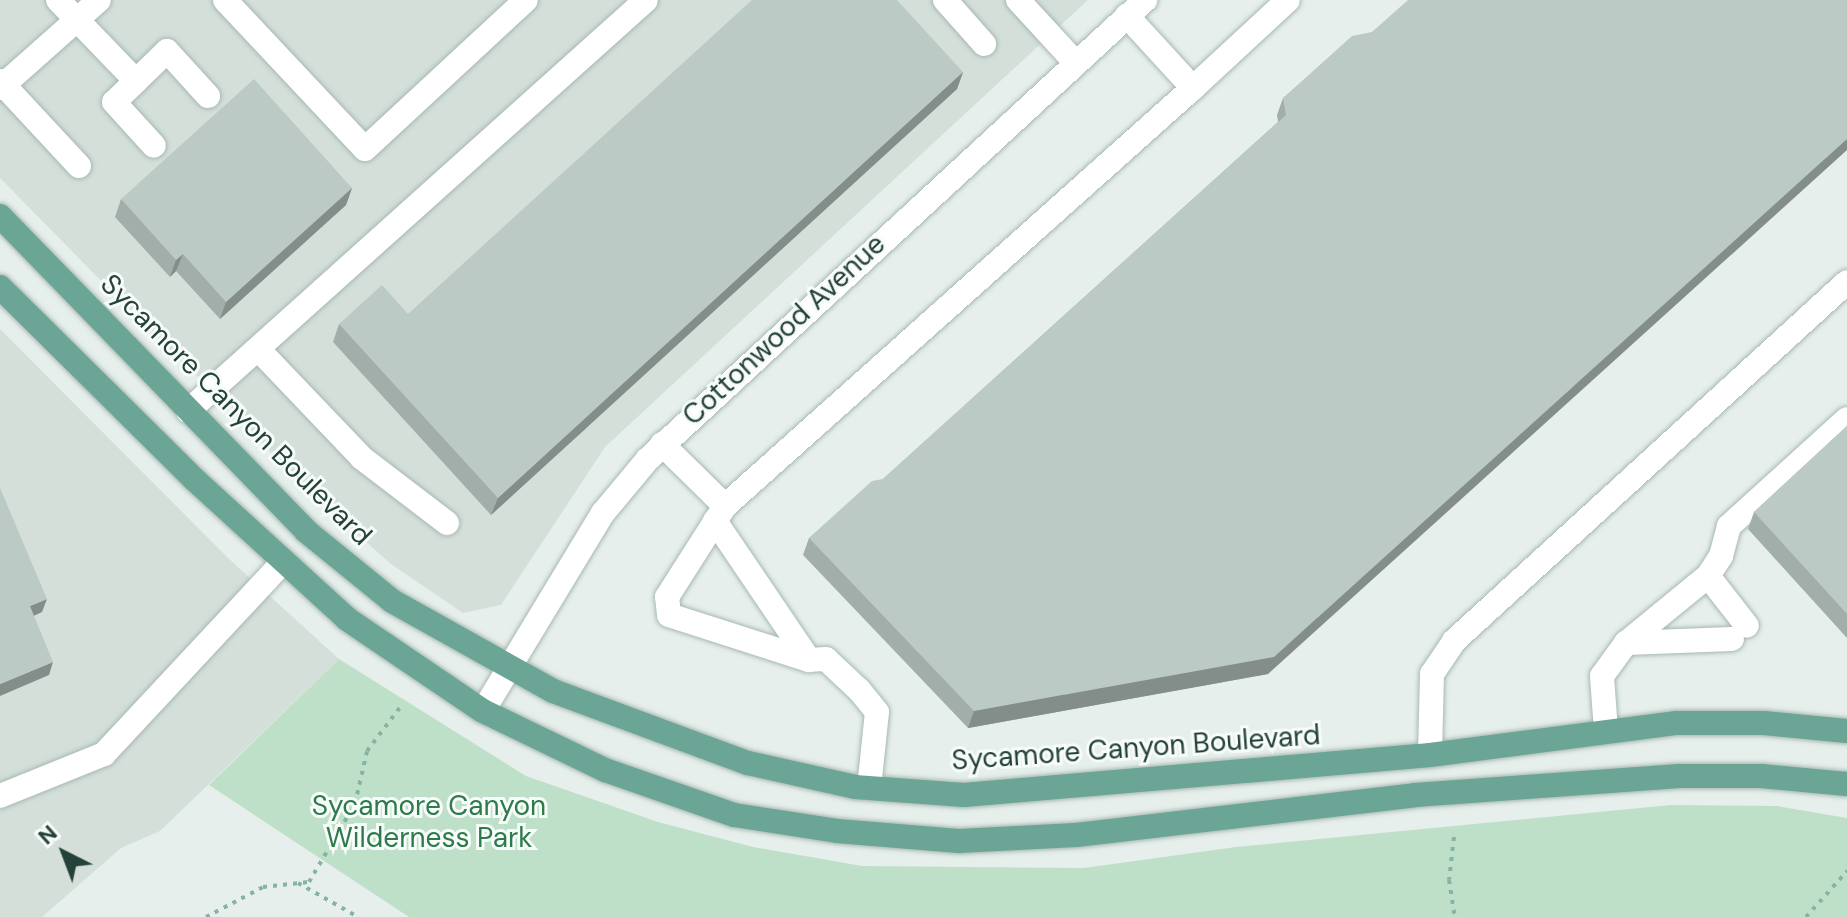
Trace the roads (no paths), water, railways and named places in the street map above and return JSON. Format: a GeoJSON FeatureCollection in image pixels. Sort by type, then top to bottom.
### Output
{"type":"FeatureCollection","features":[{"type":"Feature","properties":{"kind":"main road","name":"Sycamore Canyon Boulevard"},"geometry":{"type":"LineString","coordinates":[[0,216],[306,531],[392,601],[507,669],[626,721],[748,763],[869,788],[964,795],[1063,789],[1430,755],[1677,723],[1764,723],[1847,731]]}},
{"type":"Feature","properties":{"kind":"main road"},"geometry":{"type":"LineString","coordinates":[[0,287],[283,562],[347,619],[483,711],[605,770],[734,815],[837,831],[959,841],[1076,835],[1415,795],[1679,776],[1761,776],[1847,784]]}},
{"type":"Feature","properties":{"kind":"street"},"geometry":{"type":"LineString","coordinates":[[58,0],[136,81]]}},
{"type":"Feature","properties":{"kind":"street"},"geometry":{"type":"LineString","coordinates":[[79,166],[1,84],[99,0]]}},
{"type":"Feature","properties":{"kind":"street"},"geometry":{"type":"LineString","coordinates":[[225,0],[365,149],[526,0]]}},
{"type":"Feature","properties":{"kind":"street"},"geometry":{"type":"LineString","coordinates":[[188,411],[646,0]]}},
{"type":"Feature","properties":{"kind":"street"},"geometry":{"type":"LineString","coordinates":[[945,0],[984,44]]}},
{"type":"Feature","properties":{"kind":"street"},"geometry":{"type":"LineString","coordinates":[[1018,0],[1076,63]]}},
{"type":"Feature","properties":{"kind":"street"},"geometry":{"type":"LineString","coordinates":[[869,788],[877,712],[826,659],[809,660],[669,615],[667,597],[720,514],[1288,0]]}},
{"type":"Feature","properties":{"kind":"street"},"geometry":{"type":"LineString","coordinates":[[1136,8],[1193,88]]}},
{"type":"Feature","properties":{"kind":"street","name":"Cottonwood Avenue"},"geometry":{"type":"LineString","coordinates":[[483,711],[603,513],[662,444],[1136,8]]}},
{"type":"Feature","properties":{"kind":"street"},"geometry":{"type":"LineString","coordinates":[[154,146],[114,102],[167,51],[208,96]]}},
{"type":"Feature","properties":{"kind":"street"},"geometry":{"type":"LineString","coordinates":[[1430,755],[1432,674],[1454,641],[1847,282]]}},
{"type":"Feature","properties":{"kind":"street"},"geometry":{"type":"LineString","coordinates":[[258,349],[362,458],[447,523]]}},
{"type":"Feature","properties":{"kind":"street"},"geometry":{"type":"LineString","coordinates":[[1606,731],[1602,676],[1626,643],[1708,576],[1721,556],[1729,526],[1847,419]]}},
{"type":"Feature","properties":{"kind":"street"},"geometry":{"type":"LineString","coordinates":[[662,444],[720,514],[809,660]]}},
{"type":"Feature","properties":{"kind":"street"},"geometry":{"type":"LineString","coordinates":[[0,796],[104,754],[283,562]]}},
{"type":"Feature","properties":{"kind":"street"},"geometry":{"type":"LineString","coordinates":[[1626,643],[1740,632],[1708,576]]}},
{"type":"Feature","properties":{"kind":"park label","name":"Sycamore Canyon Wilderness Park"},"geometry":{"type":"Point","coordinates":[429,822]}}]}
